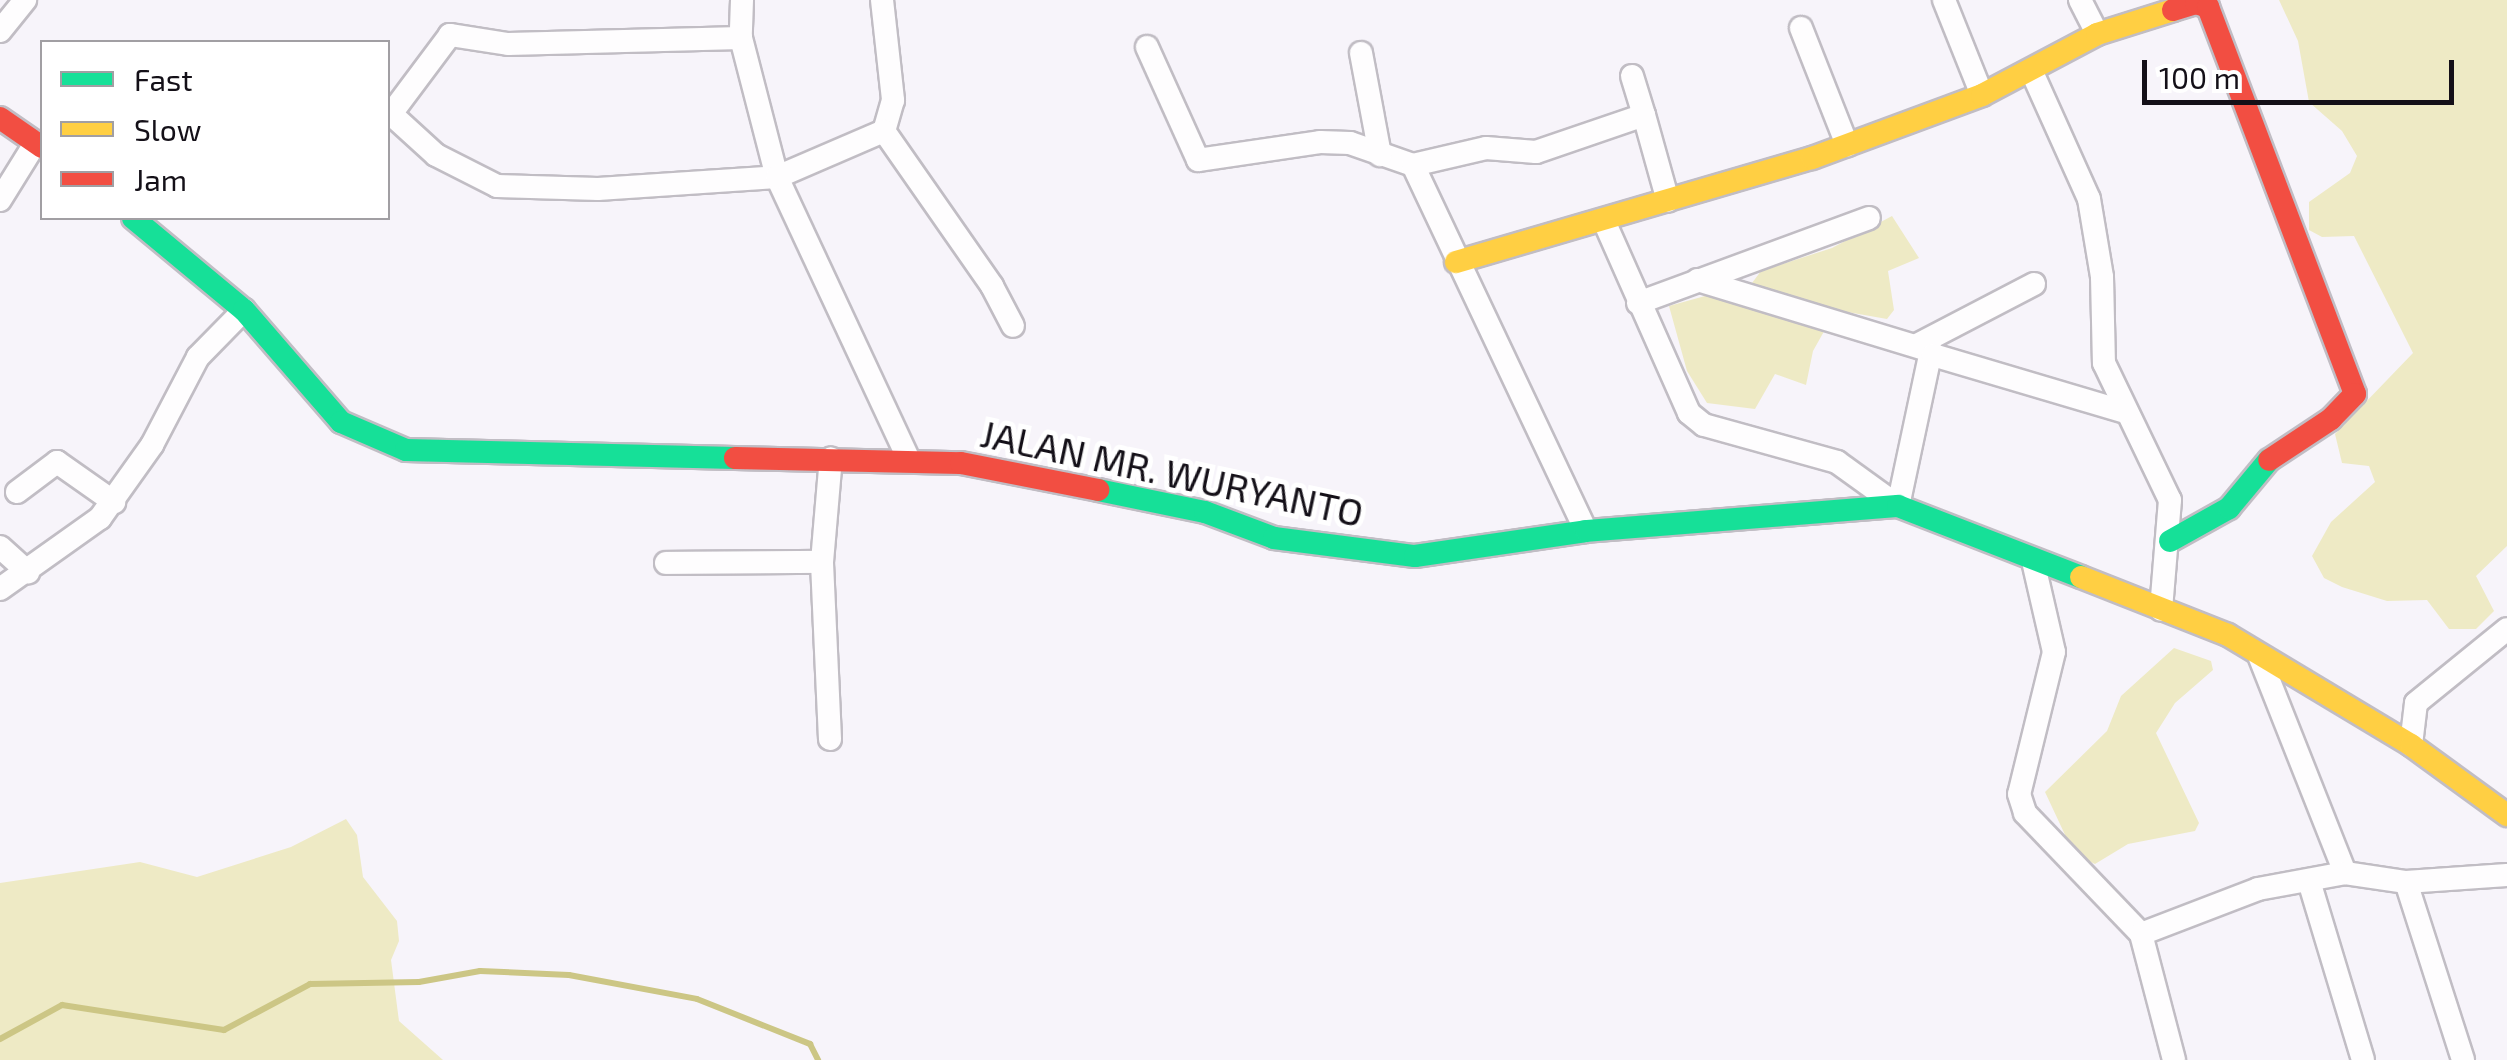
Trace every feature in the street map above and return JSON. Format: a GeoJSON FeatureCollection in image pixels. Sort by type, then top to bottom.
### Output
{"type":"FeatureCollection","features":[{"type":"Feature","properties":{"kind":"main road"},"geometry":{"type":"LineString","coordinates":[[1456,262],[1520,239],[1604,221],[1847,146],[1982,96],[2097,34],[2196,4],[2213,12],[2355,394],[2331,419],[2275,453],[2230,508],[2170,541]]}},
{"type":"Feature","properties":{"kind":"main road"},"geometry":{"type":"LineString","coordinates":[[0,118],[39,145]]}},
{"type":"Feature","properties":{"kind":"main road","name":"JALAN MR. WURYANTO"},"geometry":{"type":"LineString","coordinates":[[135,220],[244,310],[340,422],[406,450],[908,458],[1019,470],[1205,512],[1274,538],[1415,556],[1586,532],[1898,506],[2257,652],[2410,745],[2507,815]]}},
{"type":"Feature","properties":{"kind":"street"},"geometry":{"type":"LineString","coordinates":[[0,31],[25,0]]}},
{"type":"Feature","properties":{"kind":"street"},"geometry":{"type":"LineString","coordinates":[[742,0],[741,38],[777,177],[908,458]]}},
{"type":"Feature","properties":{"kind":"street"},"geometry":{"type":"LineString","coordinates":[[882,0],[892,100],[884,131],[992,286],[1013,326]]}},
{"type":"Feature","properties":{"kind":"street"},"geometry":{"type":"LineString","coordinates":[[1944,0],[1982,96]]}},
{"type":"Feature","properties":{"kind":"street"},"geometry":{"type":"LineString","coordinates":[[2080,0],[2097,34]]}},
{"type":"Feature","properties":{"kind":"street"},"geometry":{"type":"LineString","coordinates":[[1801,28],[1847,146]]}},
{"type":"Feature","properties":{"kind":"street"},"geometry":{"type":"LineString","coordinates":[[741,38],[544,44],[450,35],[395,104],[396,120],[436,155],[497,186],[598,189],[777,177],[884,131]]}},
{"type":"Feature","properties":{"kind":"street"},"geometry":{"type":"LineString","coordinates":[[1146,47],[1198,160],[1320,142],[1412,164],[1486,148],[1536,152],[1644,115]]}},
{"type":"Feature","properties":{"kind":"street"},"geometry":{"type":"LineString","coordinates":[[1361,53],[1380,155]]}},
{"type":"Feature","properties":{"kind":"street"},"geometry":{"type":"LineString","coordinates":[[2031,70],[2089,199],[2102,277],[2104,363],[2170,500],[2170,541],[2161,610]]}},
{"type":"Feature","properties":{"kind":"street"},"geometry":{"type":"LineString","coordinates":[[1632,76],[1668,200]]}},
{"type":"Feature","properties":{"kind":"street"},"geometry":{"type":"LineString","coordinates":[[0,200],[39,145]]}},
{"type":"Feature","properties":{"kind":"street"},"geometry":{"type":"LineString","coordinates":[[1412,164],[1586,532]]}},
{"type":"Feature","properties":{"kind":"street"},"geometry":{"type":"LineString","coordinates":[[1638,303],[1869,218]]}},
{"type":"Feature","properties":{"kind":"street"},"geometry":{"type":"LineString","coordinates":[[1604,221],[1689,413],[1704,424],[1837,462],[1898,506],[1925,350],[2034,284]]}},
{"type":"Feature","properties":{"kind":"street"},"geometry":{"type":"LineString","coordinates":[[1698,280],[2126,412]]}},
{"type":"Feature","properties":{"kind":"street"},"geometry":{"type":"LineString","coordinates":[[0,589],[28,572],[114,502],[198,357],[244,310]]}},
{"type":"Feature","properties":{"kind":"street"},"geometry":{"type":"LineString","coordinates":[[830,458],[822,562],[830,740]]}},
{"type":"Feature","properties":{"kind":"street"},"geometry":{"type":"LineString","coordinates":[[17,492],[57,462],[114,502]]}},
{"type":"Feature","properties":{"kind":"street"},"geometry":{"type":"LineString","coordinates":[[0,547],[28,572]]}},
{"type":"Feature","properties":{"kind":"street"},"geometry":{"type":"LineString","coordinates":[[2033,561],[2054,652],[2019,794],[2025,812],[2141,934],[2174,1060]]}},
{"type":"Feature","properties":{"kind":"street"},"geometry":{"type":"LineString","coordinates":[[666,564],[822,562]]}},
{"type":"Feature","properties":{"kind":"street"},"geometry":{"type":"LineString","coordinates":[[2410,745],[2416,704],[2507,629]]}},
{"type":"Feature","properties":{"kind":"street"},"geometry":{"type":"LineString","coordinates":[[2257,652],[2345,873]]}},
{"type":"Feature","properties":{"kind":"street"},"geometry":{"type":"LineString","coordinates":[[2141,934],[2258,889],[2345,873],[2406,882],[2507,875]]}},
{"type":"Feature","properties":{"kind":"street"},"geometry":{"type":"LineString","coordinates":[[2310,881],[2364,1060]]}},
{"type":"Feature","properties":{"kind":"street"},"geometry":{"type":"LineString","coordinates":[[2406,882],[2463,1060]]}},
{"type":"Feature","properties":{"kind":"shaded area"},"geometry":{"type":"Polygon","coordinates":[[[2279,0],[2507,0],[2507,546],[2476,576],[2494,611],[2476,629],[2449,629],[2427,600],[2387,601],[2342,587],[2324,578],[2312,556],[2331,522],[2375,482],[2369,466],[2342,463],[2335,434],[2413,353],[2354,236],[2322,237],[2309,230],[2309,202],[2350,173],[2357,156],[2342,131],[2309,102],[2298,41],[2279,0]]]}},
{"type":"Feature","properties":{"kind":"shaded area"},"geometry":{"type":"Polygon","coordinates":[[[1892,216],[1919,258],[1888,271],[1894,310],[1887,319],[1836,310],[1813,351],[1806,385],[1775,374],[1755,409],[1707,403],[1687,371],[1669,306],[1752,283],[1761,271],[1832,248],[1892,216]]]}},
{"type":"Feature","properties":{"kind":"shaded area"},"geometry":{"type":"Polygon","coordinates":[[[2174,648],[2211,661],[2213,670],[2175,703],[2156,733],[2199,823],[2195,831],[2128,844],[2095,864],[2074,854],[2045,792],[2107,731],[2121,696],[2174,648]]]}},
{"type":"Feature","properties":{"kind":"shaded area"},"geometry":{"type":"Polygon","coordinates":[[[346,819],[357,835],[363,877],[397,921],[399,941],[391,960],[399,1021],[443,1060],[0,1060],[0,883],[140,862],[197,877],[291,847],[346,819]]]}},
{"type":"Feature","properties":{"kind":"waterway"},"geometry":{"type":"LineString","coordinates":[[0,1039],[62,1005],[224,1030],[310,984],[419,982],[480,971],[569,975],[697,999],[810,1044],[818,1060]]}},
{"type":"Feature","properties":{"kind":"traffic: fast"},"geometry":{"type":"LineString","coordinates":[[135,220],[244,310],[341,422],[406,450],[735,458]]}},
{"type":"Feature","properties":{"kind":"traffic: fast"},"geometry":{"type":"LineString","coordinates":[[2170,541],[2229,508],[2269,460]]}},
{"type":"Feature","properties":{"kind":"traffic: fast"},"geometry":{"type":"LineString","coordinates":[[1098,490],[1205,512],[1274,538],[1415,556],[1586,531],[1898,506],[2081,577]]}},
{"type":"Feature","properties":{"kind":"traffic: slow"},"geometry":{"type":"LineString","coordinates":[[1456,262],[1812,158],[1982,95],[2097,34],[2173,10]]}},
{"type":"Feature","properties":{"kind":"traffic: slow"},"geometry":{"type":"LineString","coordinates":[[2081,577],[2228,635],[2411,745],[2507,815]]}},
{"type":"Feature","properties":{"kind":"traffic: jam"},"geometry":{"type":"LineString","coordinates":[[2173,10],[2196,3],[2208,7],[2355,394],[2331,419],[2269,460]]}},
{"type":"Feature","properties":{"kind":"traffic: jam"},"geometry":{"type":"LineString","coordinates":[[0,118],[40,146]]}},
{"type":"Feature","properties":{"kind":"traffic: jam"},"geometry":{"type":"LineString","coordinates":[[735,458],[961,463],[1098,490]]}}]}
